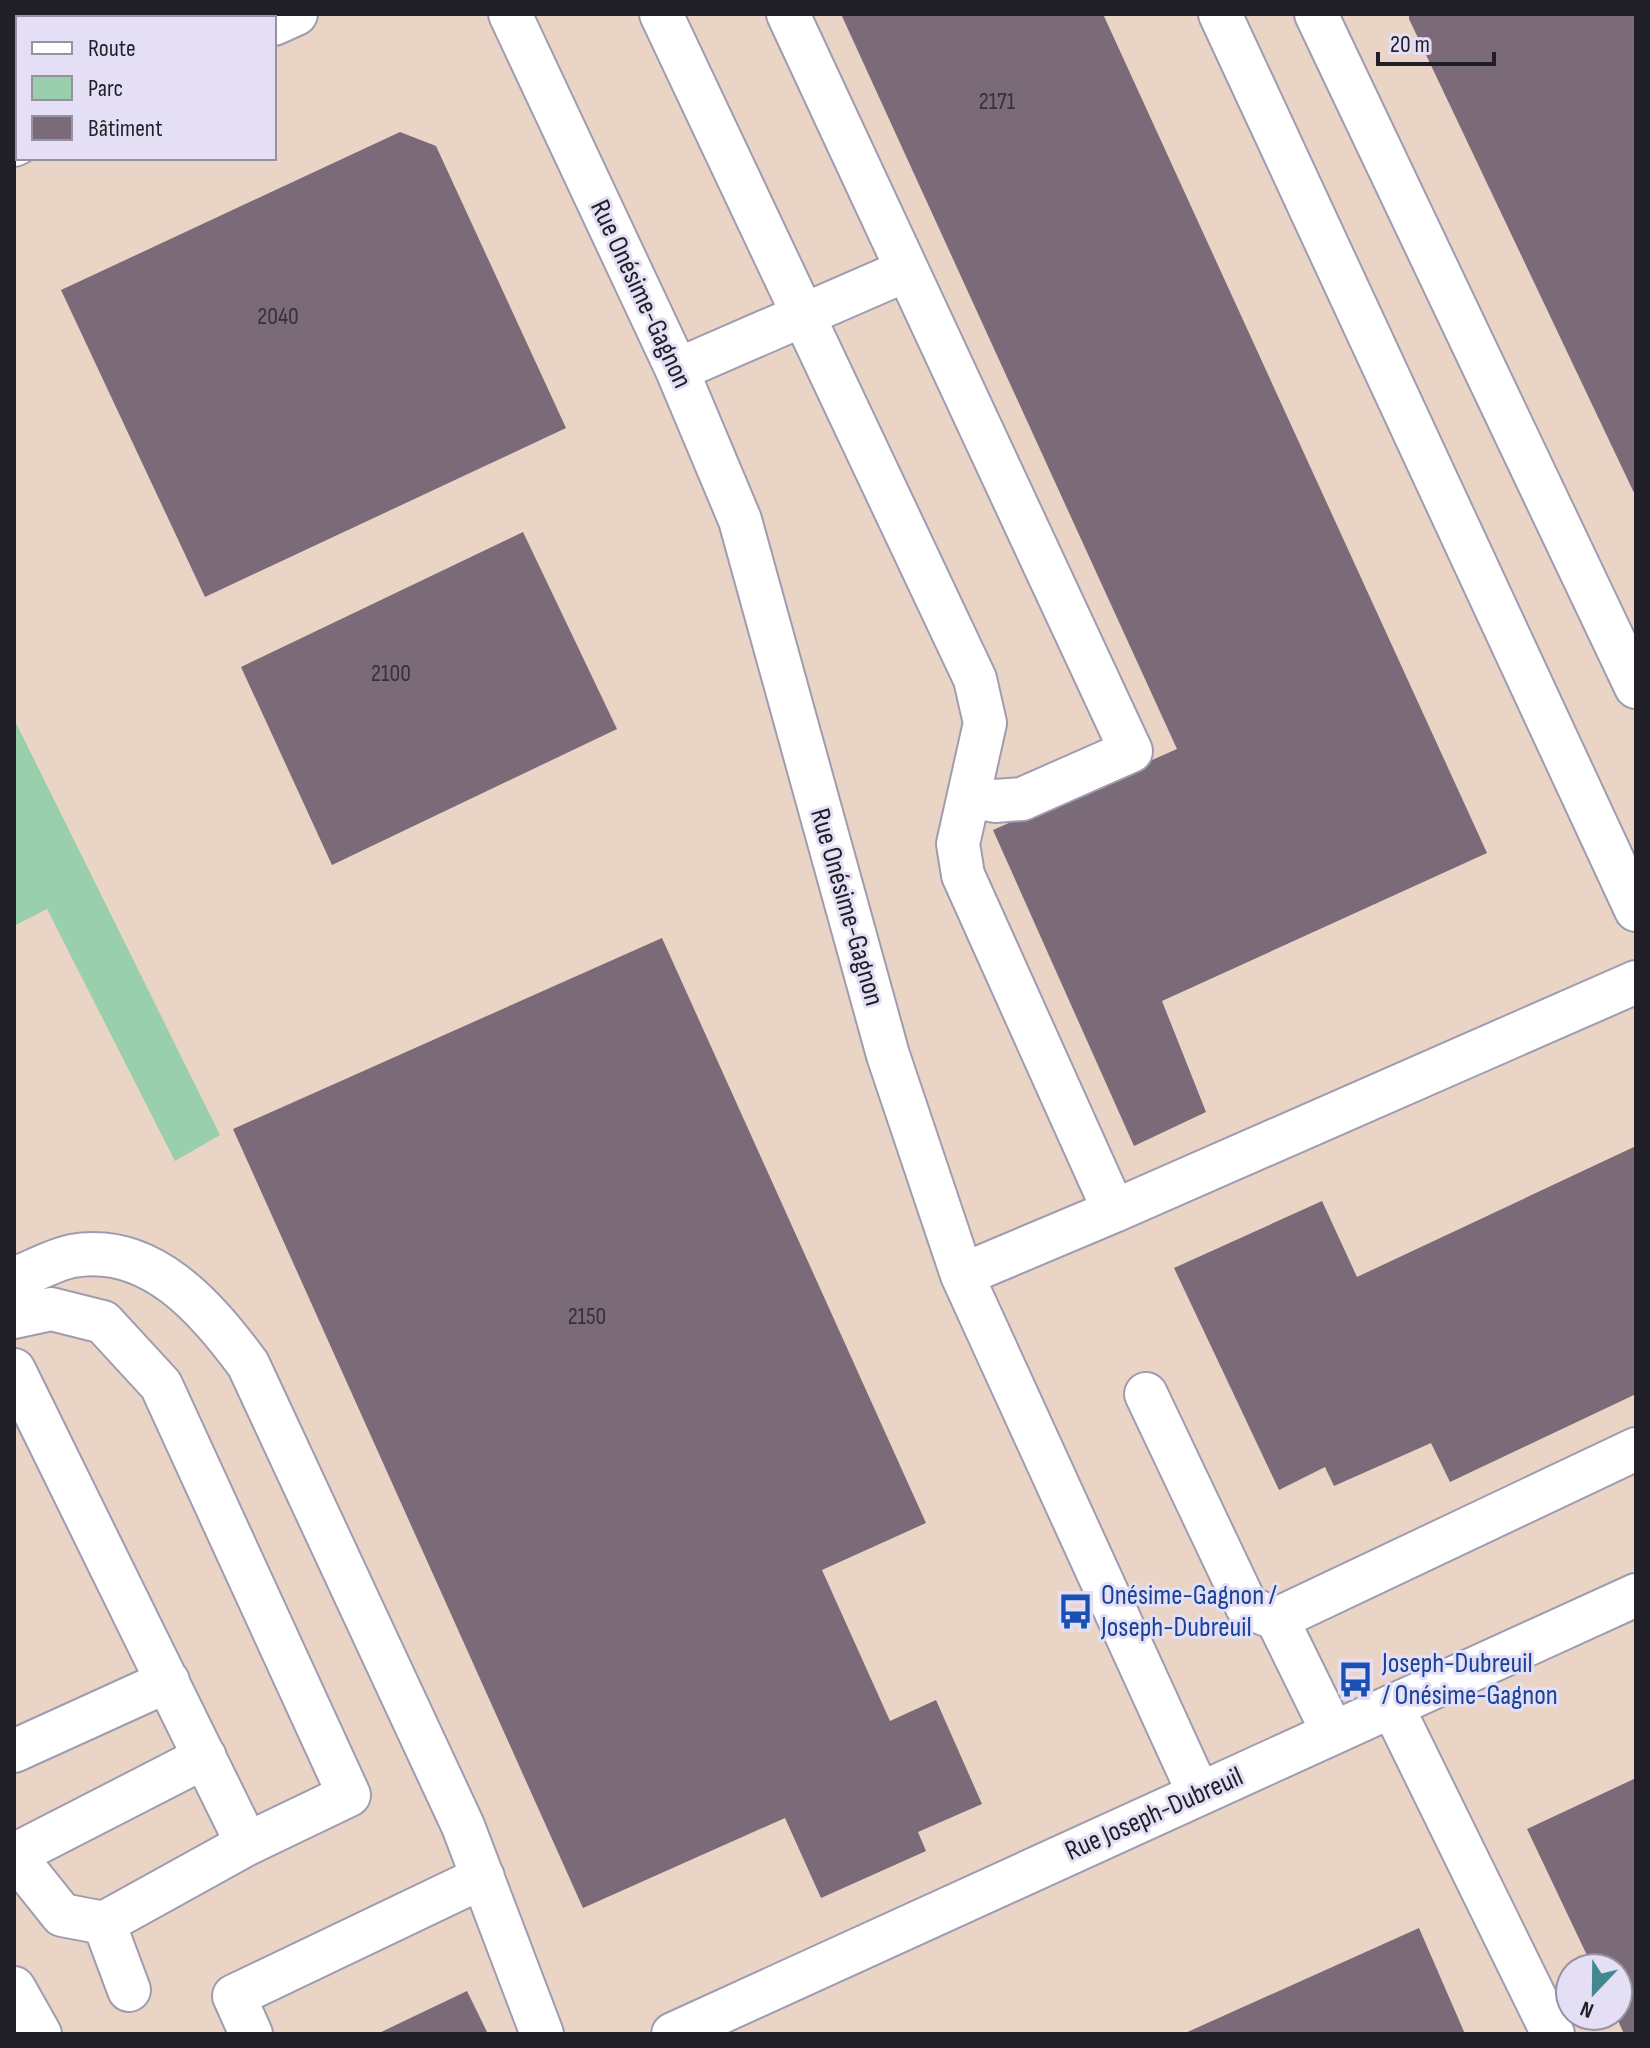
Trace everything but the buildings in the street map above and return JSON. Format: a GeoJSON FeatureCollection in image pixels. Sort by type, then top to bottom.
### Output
{"type":"FeatureCollection","features":[{"type":"Feature","properties":{"kind":"street"},"geometry":{"type":"LineString","coordinates":[[276,23],[296,14]]}},
{"type":"Feature","properties":{"kind":"street","name":"Rue Onésime-Gagnon"},"geometry":{"type":"LineString","coordinates":[[510,14],[677,370],[712,450],[749,549],[897,1083],[962,1275],[1199,1794]]}},
{"type":"Feature","properties":{"kind":"street"},"geometry":{"type":"LineString","coordinates":[[661,14],[975,679],[985,723],[958,844],[963,875],[1114,1211]]}},
{"type":"Feature","properties":{"kind":"street"},"geometry":{"type":"LineString","coordinates":[[788,14],[1131,751],[1022,799],[995,801],[969,796]]}},
{"type":"Feature","properties":{"kind":"street"},"geometry":{"type":"LineString","coordinates":[[1316,14],[1636,687]]}},
{"type":"Feature","properties":{"kind":"street"},"geometry":{"type":"LineString","coordinates":[[1233,18],[1636,910]]}},
{"type":"Feature","properties":{"kind":"street"},"geometry":{"type":"LineString","coordinates":[[677,370],[907,270]]}},
{"type":"Feature","properties":{"kind":"street"},"geometry":{"type":"LineString","coordinates":[[962,1275],[1636,982]]}},
{"type":"Feature","properties":{"kind":"street"},"geometry":{"type":"LineString","coordinates":[[205,1757],[14,1855],[62,1915],[104,1923],[247,1844],[349,1795],[161,1385],[103,1322],[32,1313],[30,1273],[72,1256],[119,1255],[162,1275],[211,1314],[248,1364],[456,1811],[542,2034]]}},
{"type":"Feature","properties":{"kind":"street"},"geometry":{"type":"LineString","coordinates":[[14,1370],[247,1844]]}},
{"type":"Feature","properties":{"kind":"street"},"geometry":{"type":"LineString","coordinates":[[1146,1394],[1247,1607],[1277,1619],[1333,1733]]}},
{"type":"Feature","properties":{"kind":"street"},"geometry":{"type":"LineString","coordinates":[[1277,1619],[1636,1449]]}},
{"type":"Feature","properties":{"kind":"street","name":"Rue Joseph-Dubreuil"},"geometry":{"type":"LineString","coordinates":[[673,2034],[1636,1595]]}},
{"type":"Feature","properties":{"kind":"street"},"geometry":{"type":"LineString","coordinates":[[14,1751],[168,1681]]}},
{"type":"Feature","properties":{"kind":"street"},"geometry":{"type":"LineString","coordinates":[[1392,1706],[1553,2034]]}},
{"type":"Feature","properties":{"kind":"street"},"geometry":{"type":"LineString","coordinates":[[251,2034],[234,1996],[483,1877]]}},
{"type":"Feature","properties":{"kind":"street"},"geometry":{"type":"LineString","coordinates":[[104,1923],[129,1990]]}},
{"type":"Feature","properties":{"kind":"street"},"geometry":{"type":"LineString","coordinates":[[14,1988],[40,2034]]}},
{"type":"Feature","properties":{"kind":"shaded area"},"geometry":{"type":"Polygon","coordinates":[[[14,14],[1636,14],[1636,2034],[14,2034],[14,14]]]}},
{"type":"Feature","properties":{"kind":"green space"},"geometry":{"type":"Polygon","coordinates":[[[14,719],[220,1135],[175,1161],[47,909],[14,926],[14,719]]]}},
{"type":"Feature","properties":{"kind":"place","name":"Onésime-Gagnon / Joseph-Dubreuil"},"geometry":{"type":"Point","coordinates":[1075,1611]}},
{"type":"Feature","properties":{"kind":"place","name":"Joseph-Dubreuil / Onésime-Gagnon"},"geometry":{"type":"Point","coordinates":[1356,1679]}}]}
